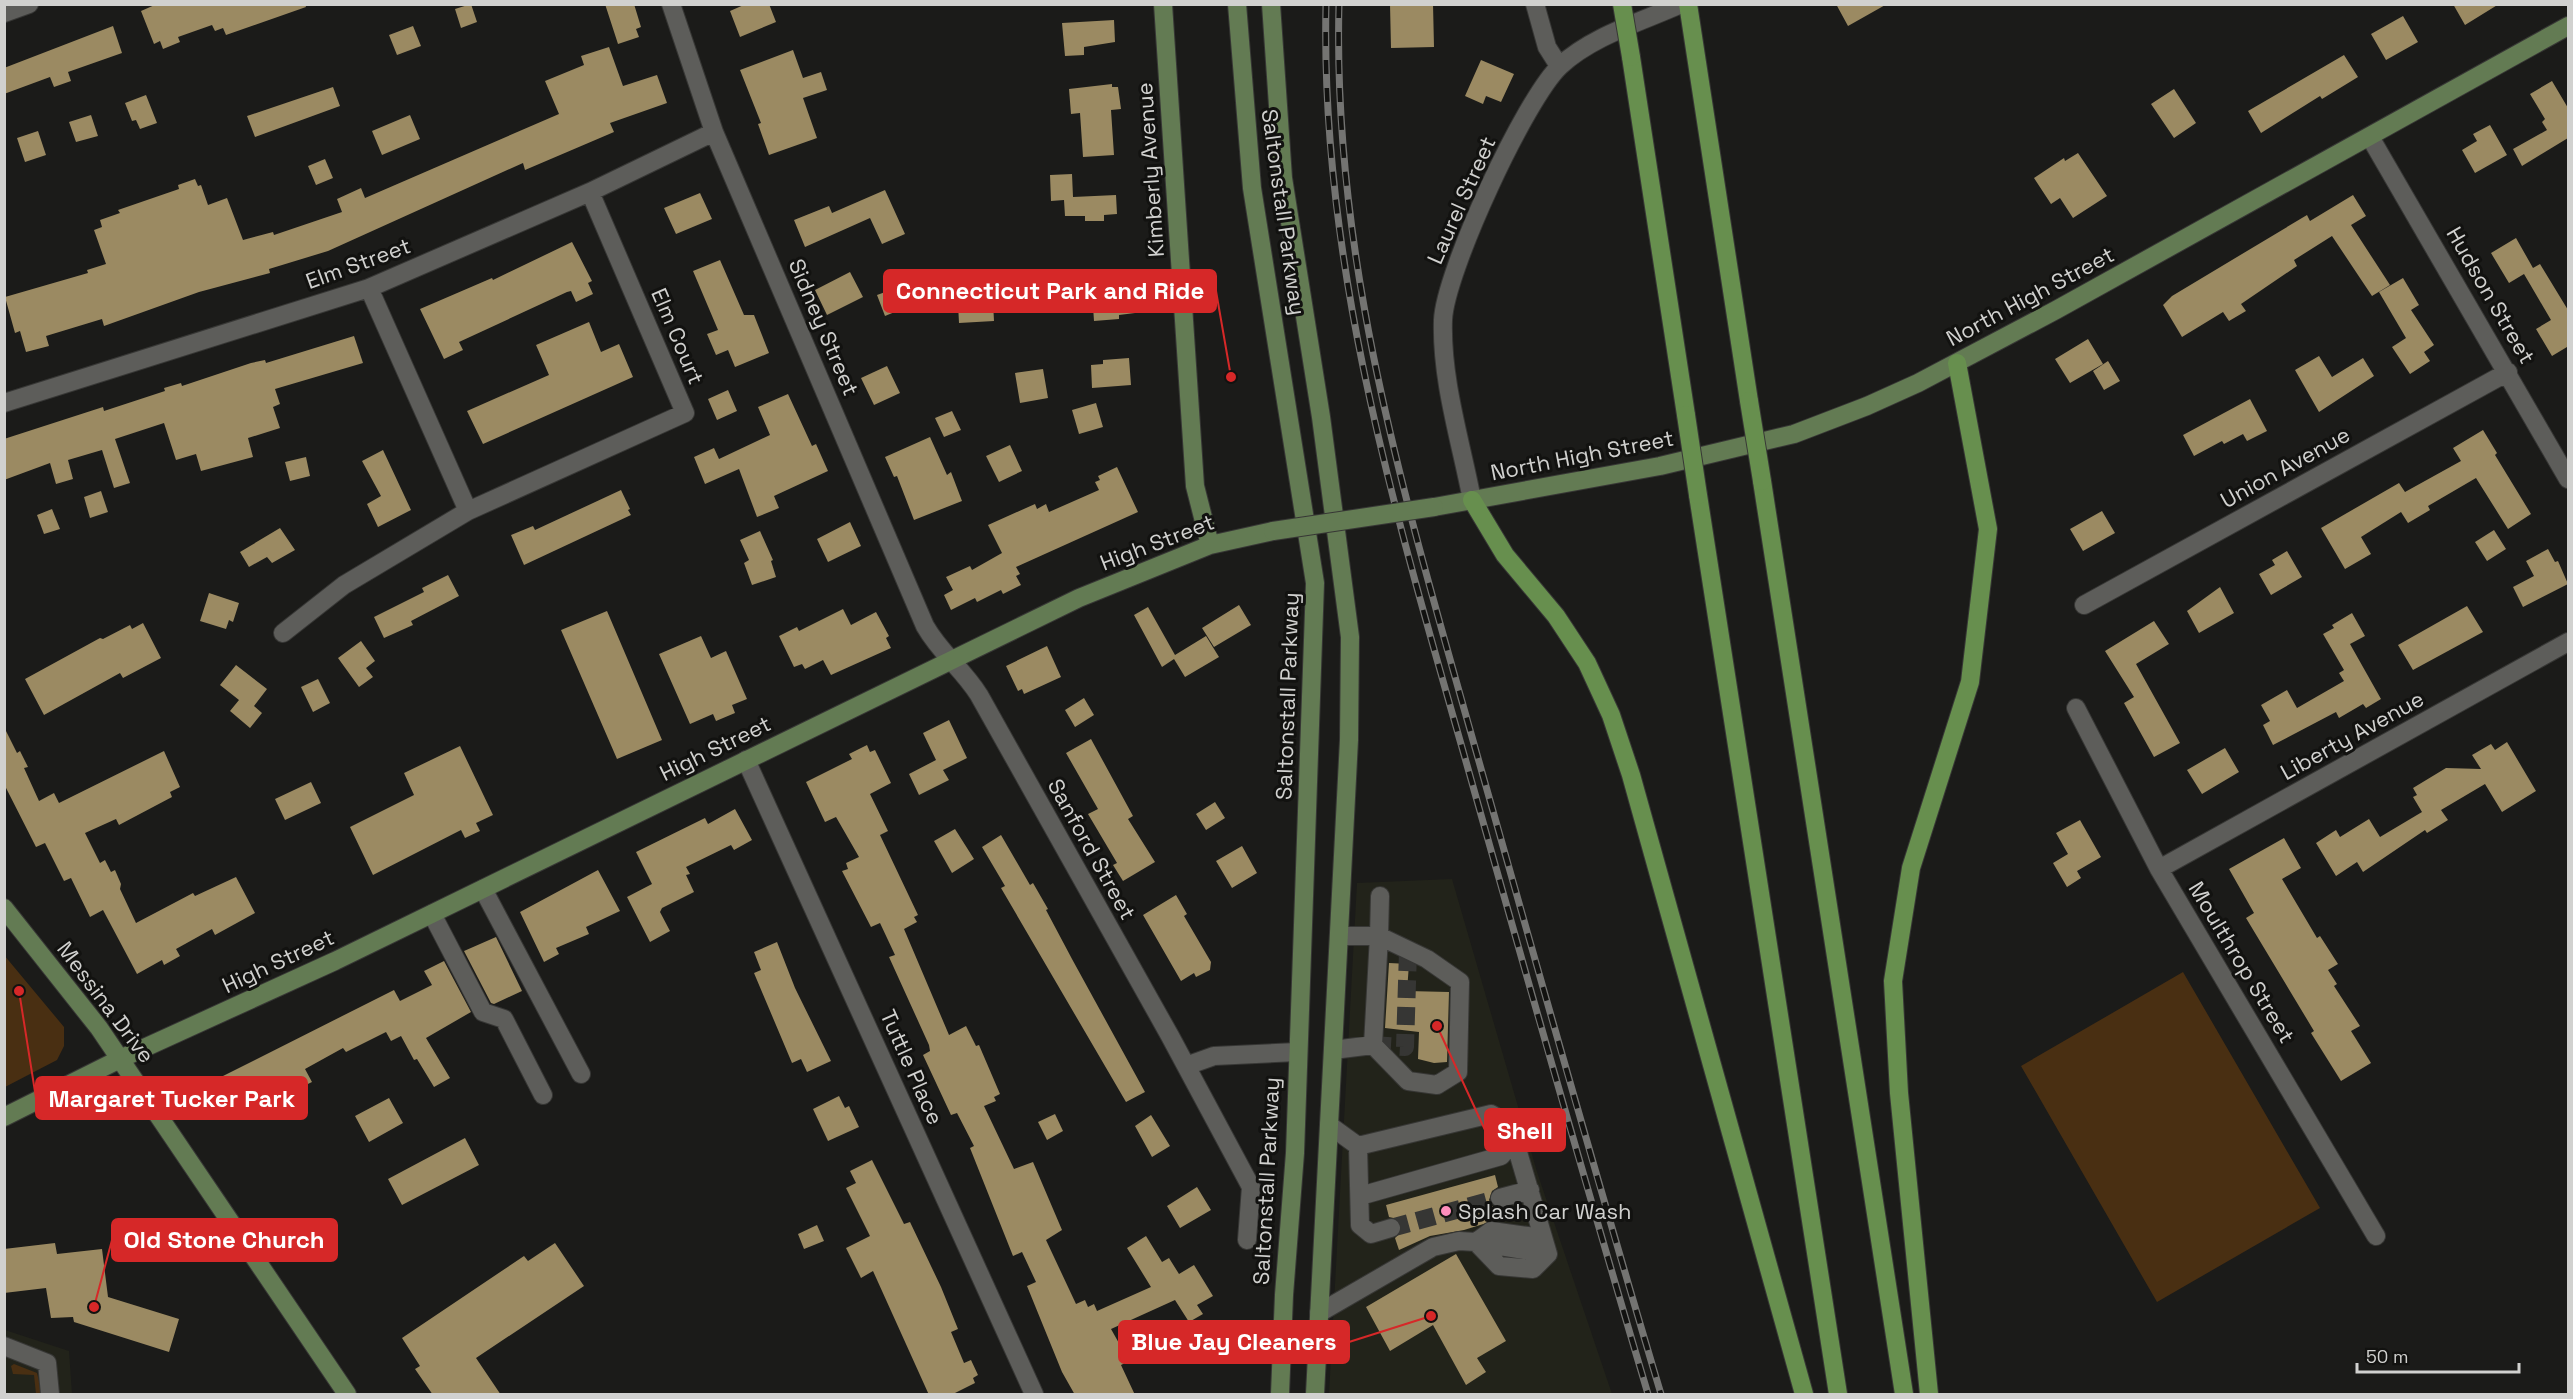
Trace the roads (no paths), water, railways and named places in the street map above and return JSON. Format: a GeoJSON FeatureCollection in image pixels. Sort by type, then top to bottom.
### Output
{"type":"FeatureCollection","features":[{"type":"Feature","properties":{"kind":"highway"},"geometry":{"type":"LineString","coordinates":[[1622,4],[1838,1395]]}},
{"type":"Feature","properties":{"kind":"highway"},"geometry":{"type":"LineString","coordinates":[[1688,4],[1904,1395]]}},
{"type":"Feature","properties":{"kind":"highway"},"geometry":{"type":"LineString","coordinates":[[1929,1395],[1899,1093],[1893,981],[1911,868],[1970,682],[1988,529],[1957,363]]}},
{"type":"Feature","properties":{"kind":"highway"},"geometry":{"type":"LineString","coordinates":[[1472,500],[1505,555],[1573,640],[1611,715],[1634,786],[1804,1395]]}},
{"type":"Feature","properties":{"kind":"main road","name":"Kimberly Avenue"},"geometry":{"type":"LineString","coordinates":[[1163,4],[1195,486],[1210,545]]}},
{"type":"Feature","properties":{"kind":"main road","name":"Saltonstall Parkway"},"geometry":{"type":"LineString","coordinates":[[1237,4],[1252,188],[1316,583],[1295,1153],[1284,1295],[1280,1395]]}},
{"type":"Feature","properties":{"kind":"main road","name":"Saltonstall Parkway"},"geometry":{"type":"LineString","coordinates":[[1271,4],[1283,178],[1322,417],[1350,637],[1349,740],[1315,1395]]}},
{"type":"Feature","properties":{"kind":"main road","name":"North High Street"},"geometry":{"type":"LineString","coordinates":[[1472,500],[1605,478],[1794,434],[1888,397],[1957,363],[2568,26]]}},
{"type":"Feature","properties":{"kind":"main road","name":"High Street"},"geometry":{"type":"LineString","coordinates":[[4,1117],[120,1059],[306,975],[949,660],[1134,574],[1210,545],[1273,531],[1472,500]]}},
{"type":"Feature","properties":{"kind":"main road","name":"Messina Drive"},"geometry":{"type":"LineString","coordinates":[[4,909],[120,1059],[348,1395]]}},
{"type":"Feature","properties":{"kind":"street"},"geometry":{"type":"LineString","coordinates":[[4,13],[29,4]]}},
{"type":"Feature","properties":{"kind":"street","name":"Sidney Street"},"geometry":{"type":"LineString","coordinates":[[671,4],[714,132],[925,626],[949,660]]}},
{"type":"Feature","properties":{"kind":"street"},"geometry":{"type":"LineString","coordinates":[[1535,4],[1547,47],[1559,66]]}},
{"type":"Feature","properties":{"kind":"street","name":"Laurel Street"},"geometry":{"type":"LineString","coordinates":[[1472,500],[1444,354],[1443,320],[1447,293],[1476,221],[1525,116],[1545,82],[1559,66],[1593,43],[1681,4]]}},
{"type":"Feature","properties":{"kind":"street","name":"Elm Street"},"geometry":{"type":"LineString","coordinates":[[4,403],[369,288],[590,192],[714,132]]}},
{"type":"Feature","properties":{"kind":"street","name":"Hudson Street"},"geometry":{"type":"LineString","coordinates":[[2370,137],[2568,479]]}},
{"type":"Feature","properties":{"kind":"street","name":"Elm Court"},"geometry":{"type":"LineString","coordinates":[[283,633],[344,585],[468,511],[685,413],[590,192]]}},
{"type":"Feature","properties":{"kind":"street"},"geometry":{"type":"LineString","coordinates":[[369,288],[468,511]]}},
{"type":"Feature","properties":{"kind":"street","name":"Union Avenue"},"geometry":{"type":"LineString","coordinates":[[2084,605],[2508,372]]}},
{"type":"Feature","properties":{"kind":"street","name":"Liberty Avenue"},"geometry":{"type":"LineString","coordinates":[[2160,869],[2568,642]]}},
{"type":"Feature","properties":{"kind":"street","name":"Sanford Street"},"geometry":{"type":"LineString","coordinates":[[949,660],[960,670],[979,695],[1251,1187],[1247,1240]]}},
{"type":"Feature","properties":{"kind":"street","name":"Moulthrop Street"},"geometry":{"type":"LineString","coordinates":[[2076,708],[2160,869],[2376,1236]]}},
{"type":"Feature","properties":{"kind":"street","name":"Tuttle Place"},"geometry":{"type":"LineString","coordinates":[[746,760],[1034,1395]]}},
{"type":"Feature","properties":{"kind":"street"},"geometry":{"type":"LineString","coordinates":[[483,889],[581,1074]]}},
{"type":"Feature","properties":{"kind":"street"},"geometry":{"type":"LineString","coordinates":[[1339,936],[1380,936],[1427,959],[1460,982],[1458,1072],[1437,1085],[1408,1081],[1373,1045],[1380,936],[1380,896]]}},
{"type":"Feature","properties":{"kind":"street"},"geometry":{"type":"LineString","coordinates":[[432,914],[483,1012],[504,1019],[543,1095]]}},
{"type":"Feature","properties":{"kind":"street"},"geometry":{"type":"LineString","coordinates":[[1333,1050],[1373,1045]]}},
{"type":"Feature","properties":{"kind":"street"},"geometry":{"type":"LineString","coordinates":[[1186,1066],[1214,1056],[1297,1052]]}},
{"type":"Feature","properties":{"kind":"street"},"geometry":{"type":"LineString","coordinates":[[1329,1125],[1358,1146],[1491,1113],[1510,1125],[1548,1254]]}},
{"type":"Feature","properties":{"kind":"street"},"geometry":{"type":"LineString","coordinates":[[1359,1196],[1501,1156],[1514,1140]]}},
{"type":"Feature","properties":{"kind":"street"},"geometry":{"type":"LineString","coordinates":[[1358,1146],[1360,1225],[1371,1234],[1391,1228]]}},
{"type":"Feature","properties":{"kind":"street"},"geometry":{"type":"LineString","coordinates":[[1500,1198],[1530,1190]]}},
{"type":"Feature","properties":{"kind":"street"},"geometry":{"type":"LineString","coordinates":[[1320,1313],[1433,1247],[1459,1241],[1476,1242],[1491,1231],[1528,1236],[1548,1254]]}},
{"type":"Feature","properties":{"kind":"street"},"geometry":{"type":"LineString","coordinates":[[1476,1242],[1499,1266],[1533,1269],[1548,1254]]}},
{"type":"Feature","properties":{"kind":"street"},"geometry":{"type":"LineString","coordinates":[[4,1346],[47,1363],[50,1395]]}},
{"type":"Feature","properties":{"kind":"tunnel"},"geometry":{"type":"LineString","coordinates":[[1373,1045],[1405,1047],[1408,951]]}},
{"type":"Feature","properties":{"kind":"tunnel"},"geometry":{"type":"LineString","coordinates":[[1391,1228],[1500,1198]]}},
{"type":"Feature","properties":{"kind":"railway"},"geometry":{"type":"LineString","coordinates":[[1326,4],[1327,101],[1335,196],[1349,292],[1367,386],[1413,573],[1578,1156],[1648,1394]]}},
{"type":"Feature","properties":{"kind":"railway"},"geometry":{"type":"LineString","coordinates":[[1339,4],[1340,100],[1348,196],[1361,290],[1400,475],[1590,1154],[1661,1394]]}},
{"type":"Feature","properties":{"kind":"place","name":"Connecticut Park and Ride"},"geometry":{"type":"Point","coordinates":[1231,377]}},
{"type":"Feature","properties":{"kind":"place","name":"Margaret Tucker Park"},"geometry":{"type":"Point","coordinates":[19,991]}},
{"type":"Feature","properties":{"kind":"place","name":"Shell"},"geometry":{"type":"Point","coordinates":[1437,1026]}},
{"type":"Feature","properties":{"kind":"place","name":"Splash Car Wash"},"geometry":{"type":"Point","coordinates":[1446,1211]}},
{"type":"Feature","properties":{"kind":"place","name":"Old Stone Church"},"geometry":{"type":"Point","coordinates":[94,1307]}},
{"type":"Feature","properties":{"kind":"place","name":"Blue Jay Cleaners"},"geometry":{"type":"Point","coordinates":[1431,1316]}}]}
